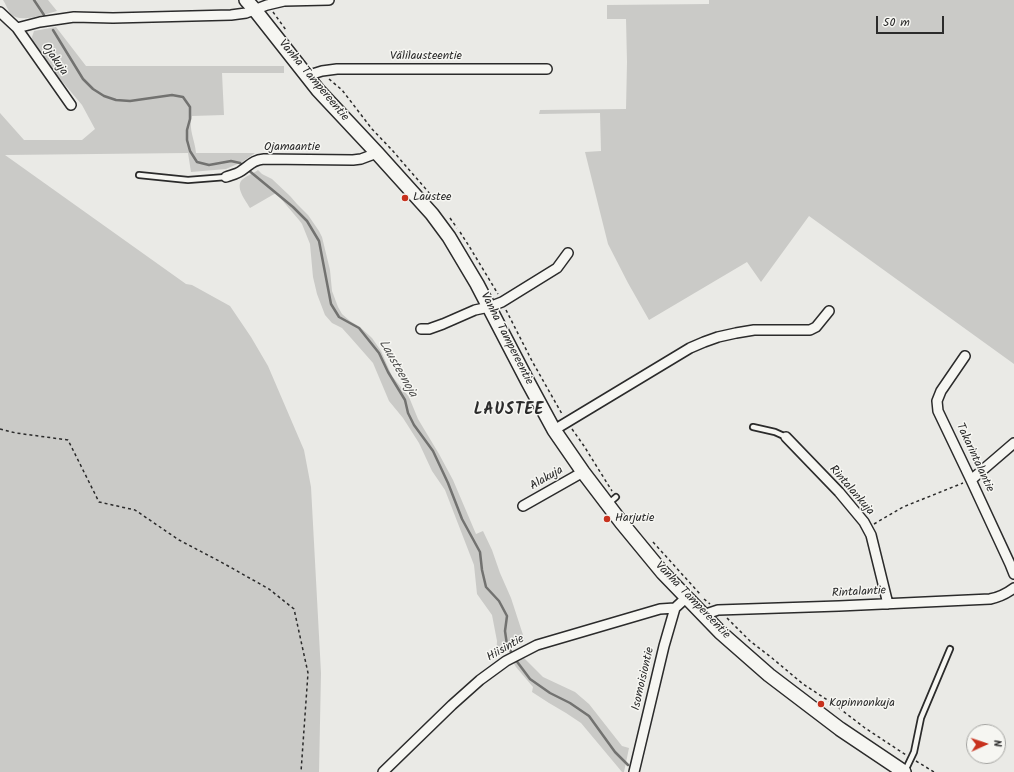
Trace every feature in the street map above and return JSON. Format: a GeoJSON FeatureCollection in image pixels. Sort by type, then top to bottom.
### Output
{"type":"FeatureCollection","features":[{"type":"Feature","properties":{"kind":"main road","name":"Vanha Tampereentie"},"geometry":{"type":"LineString","coordinates":[[246,0],[306,76],[432,214],[449,237],[477,284],[554,430],[583,472],[612,501],[663,573],[703,615],[769,675],[840,729],[904,772]]}},
{"type":"Feature","properties":{"kind":"street"},"geometry":{"type":"LineString","coordinates":[[17,28],[40,22],[74,17],[113,18],[231,15],[246,13],[267,5],[284,1],[329,0]]}},
{"type":"Feature","properties":{"kind":"street","name":"Ojakuja"},"geometry":{"type":"LineString","coordinates":[[0,12],[17,28],[71,105]]}},
{"type":"Feature","properties":{"kind":"street","name":"Välilausteentie"},"geometry":{"type":"LineString","coordinates":[[306,76],[322,71],[337,69],[547,69]]}},
{"type":"Feature","properties":{"kind":"street","name":"Ojamaantie"},"geometry":{"type":"LineString","coordinates":[[226,177],[240,172],[250,163],[257,160],[353,160],[365,158],[377,153]]}},
{"type":"Feature","properties":{"kind":"street"},"geometry":{"type":"LineString","coordinates":[[421,329],[429,329],[475,310],[502,302],[557,268],[568,253]]}},
{"type":"Feature","properties":{"kind":"street"},"geometry":{"type":"LineString","coordinates":[[554,430],[690,348],[718,337],[754,330],[810,330],[816,327],[829,311]]}},
{"type":"Feature","properties":{"kind":"street","name":"Takarintalantie"},"geometry":{"type":"LineString","coordinates":[[965,356],[941,391],[937,400],[938,411],[1014,574]]}},
{"type":"Feature","properties":{"kind":"street","name":"Rintalankuja"},"geometry":{"type":"LineString","coordinates":[[786,437],[839,492],[864,522],[871,535],[888,604]]}},
{"type":"Feature","properties":{"kind":"street"},"geometry":{"type":"LineString","coordinates":[[971,480],[1014,443]]}},
{"type":"Feature","properties":{"kind":"street","name":"Alakuja"},"geometry":{"type":"LineString","coordinates":[[522,506],[583,472]]}},
{"type":"Feature","properties":{"kind":"street","name":"Rintalantie"},"geometry":{"type":"LineString","coordinates":[[703,615],[718,610],[990,599],[999,598],[1014,588]]}},
{"type":"Feature","properties":{"kind":"street"},"geometry":{"type":"LineString","coordinates":[[675,608],[687,597]]}},
{"type":"Feature","properties":{"kind":"street","name":"Hiisintie"},"geometry":{"type":"LineString","coordinates":[[382,772],[480,680],[509,659],[537,645],[660,609],[675,608]]}},
{"type":"Feature","properties":{"kind":"street","name":"Isomoisiontie"},"geometry":{"type":"LineString","coordinates":[[634,772],[664,646],[675,608]]}},
{"type":"Feature","properties":{"kind":"lane","name":"Ojamaantie"},"geometry":{"type":"LineString","coordinates":[[139,175],[188,180],[226,177]]}},
{"type":"Feature","properties":{"kind":"lane","name":"Rintalankuja"},"geometry":{"type":"LineString","coordinates":[[754,427],[775,432],[786,437]]}},
{"type":"Feature","properties":{"kind":"lane"},"geometry":{"type":"LineString","coordinates":[[904,772],[914,752],[921,718],[950,649]]}},
{"type":"Feature","properties":{"kind":"path"},"geometry":{"type":"LineString","coordinates":[[0,429],[16,433],[68,440],[99,502],[135,510],[179,540],[269,589],[294,609],[308,673],[301,772]]}},
{"type":"Feature","properties":{"kind":"path"},"geometry":{"type":"LineString","coordinates":[[867,528],[903,506],[971,480]]}},
{"type":"Feature","properties":{"kind":"shaded area"},"geometry":{"type":"Polygon","coordinates":[[[3,0],[48,0],[57,11],[26,18],[15,17],[11,14],[3,0]]]}},
{"type":"Feature","properties":{"kind":"shaded area"},"geometry":{"type":"Polygon","coordinates":[[[709,0],[1014,0],[1014,364],[809,216],[761,282],[747,262],[649,320],[608,244],[585,152],[601,151],[600,113],[539,114],[540,110],[626,109],[626,19],[607,19],[607,5],[709,4],[709,0]]]}},
{"type":"Feature","properties":{"kind":"shaded area"},"geometry":{"type":"Polygon","coordinates":[[[56,27],[86,66],[284,66],[284,73],[222,73],[224,115],[192,116],[191,130],[196,153],[255,153],[242,162],[226,169],[191,172],[188,153],[5,155],[186,284],[192,285],[230,306],[268,366],[304,450],[311,487],[321,673],[319,772],[0,772],[0,113],[24,140],[82,140],[95,129],[82,105],[39,54],[33,44],[32,37],[34,31],[56,27]]]}},
{"type":"Feature","properties":{"kind":"shaded area"},"geometry":{"type":"Polygon","coordinates":[[[258,170],[262,174],[272,179],[290,196],[308,215],[319,231],[322,237],[330,270],[332,291],[338,307],[342,314],[372,338],[381,351],[392,376],[409,397],[418,419],[453,480],[476,534],[483,531],[511,598],[525,641],[496,657],[497,641],[492,615],[477,594],[474,565],[445,490],[432,471],[419,443],[403,418],[389,401],[373,363],[342,328],[332,323],[325,315],[317,294],[313,277],[310,244],[302,224],[276,193],[250,208],[244,198],[240,188],[241,181],[258,170]]]}},
{"type":"Feature","properties":{"kind":"shaded area"},"geometry":{"type":"Polygon","coordinates":[[[524,658],[543,677],[575,692],[589,704],[622,746],[629,748],[624,772],[622,772],[581,723],[532,692],[533,687],[513,662],[524,658]]]}},
{"type":"Feature","properties":{"kind":"waterway","name":"Lausteenoja"},"geometry":{"type":"LineString","coordinates":[[34,0],[44,15]]}},
{"type":"Feature","properties":{"kind":"waterway","name":"Lausteenoja"},"geometry":{"type":"LineString","coordinates":[[53,30],[83,79],[93,89],[104,96],[116,100],[130,101],[172,95],[183,97],[190,107],[187,140],[190,151],[197,162],[209,165],[231,161],[240,163],[243,166]]}},
{"type":"Feature","properties":{"kind":"waterway","name":"Lausteenoja"},"geometry":{"type":"LineString","coordinates":[[247,169],[293,207],[307,221],[319,241],[331,304],[339,317],[359,328],[379,353],[388,372],[405,400],[408,413],[414,425],[433,451],[448,483],[462,519],[480,552],[486,587],[499,601],[507,616],[505,631],[507,645],[513,655]]}},
{"type":"Feature","properties":{"kind":"waterway","name":"Lausteenoja"},"geometry":{"type":"LineString","coordinates":[[515,659],[530,679],[550,693],[570,703],[589,716],[615,752],[628,765]]}},
{"type":"Feature","properties":{"kind":"place","name":"Laustee"},"geometry":{"type":"Point","coordinates":[405,198]}},
{"type":"Feature","properties":{"kind":"place","name":"Harjutie"},"geometry":{"type":"Point","coordinates":[607,519]}},
{"type":"Feature","properties":{"kind":"place","name":"Kopinnonkuja"},"geometry":{"type":"Point","coordinates":[821,704]}},
{"type":"Feature","properties":{"kind":"district","name":"LAUSTEE"},"geometry":{"type":"Point","coordinates":[509,411]}}]}
